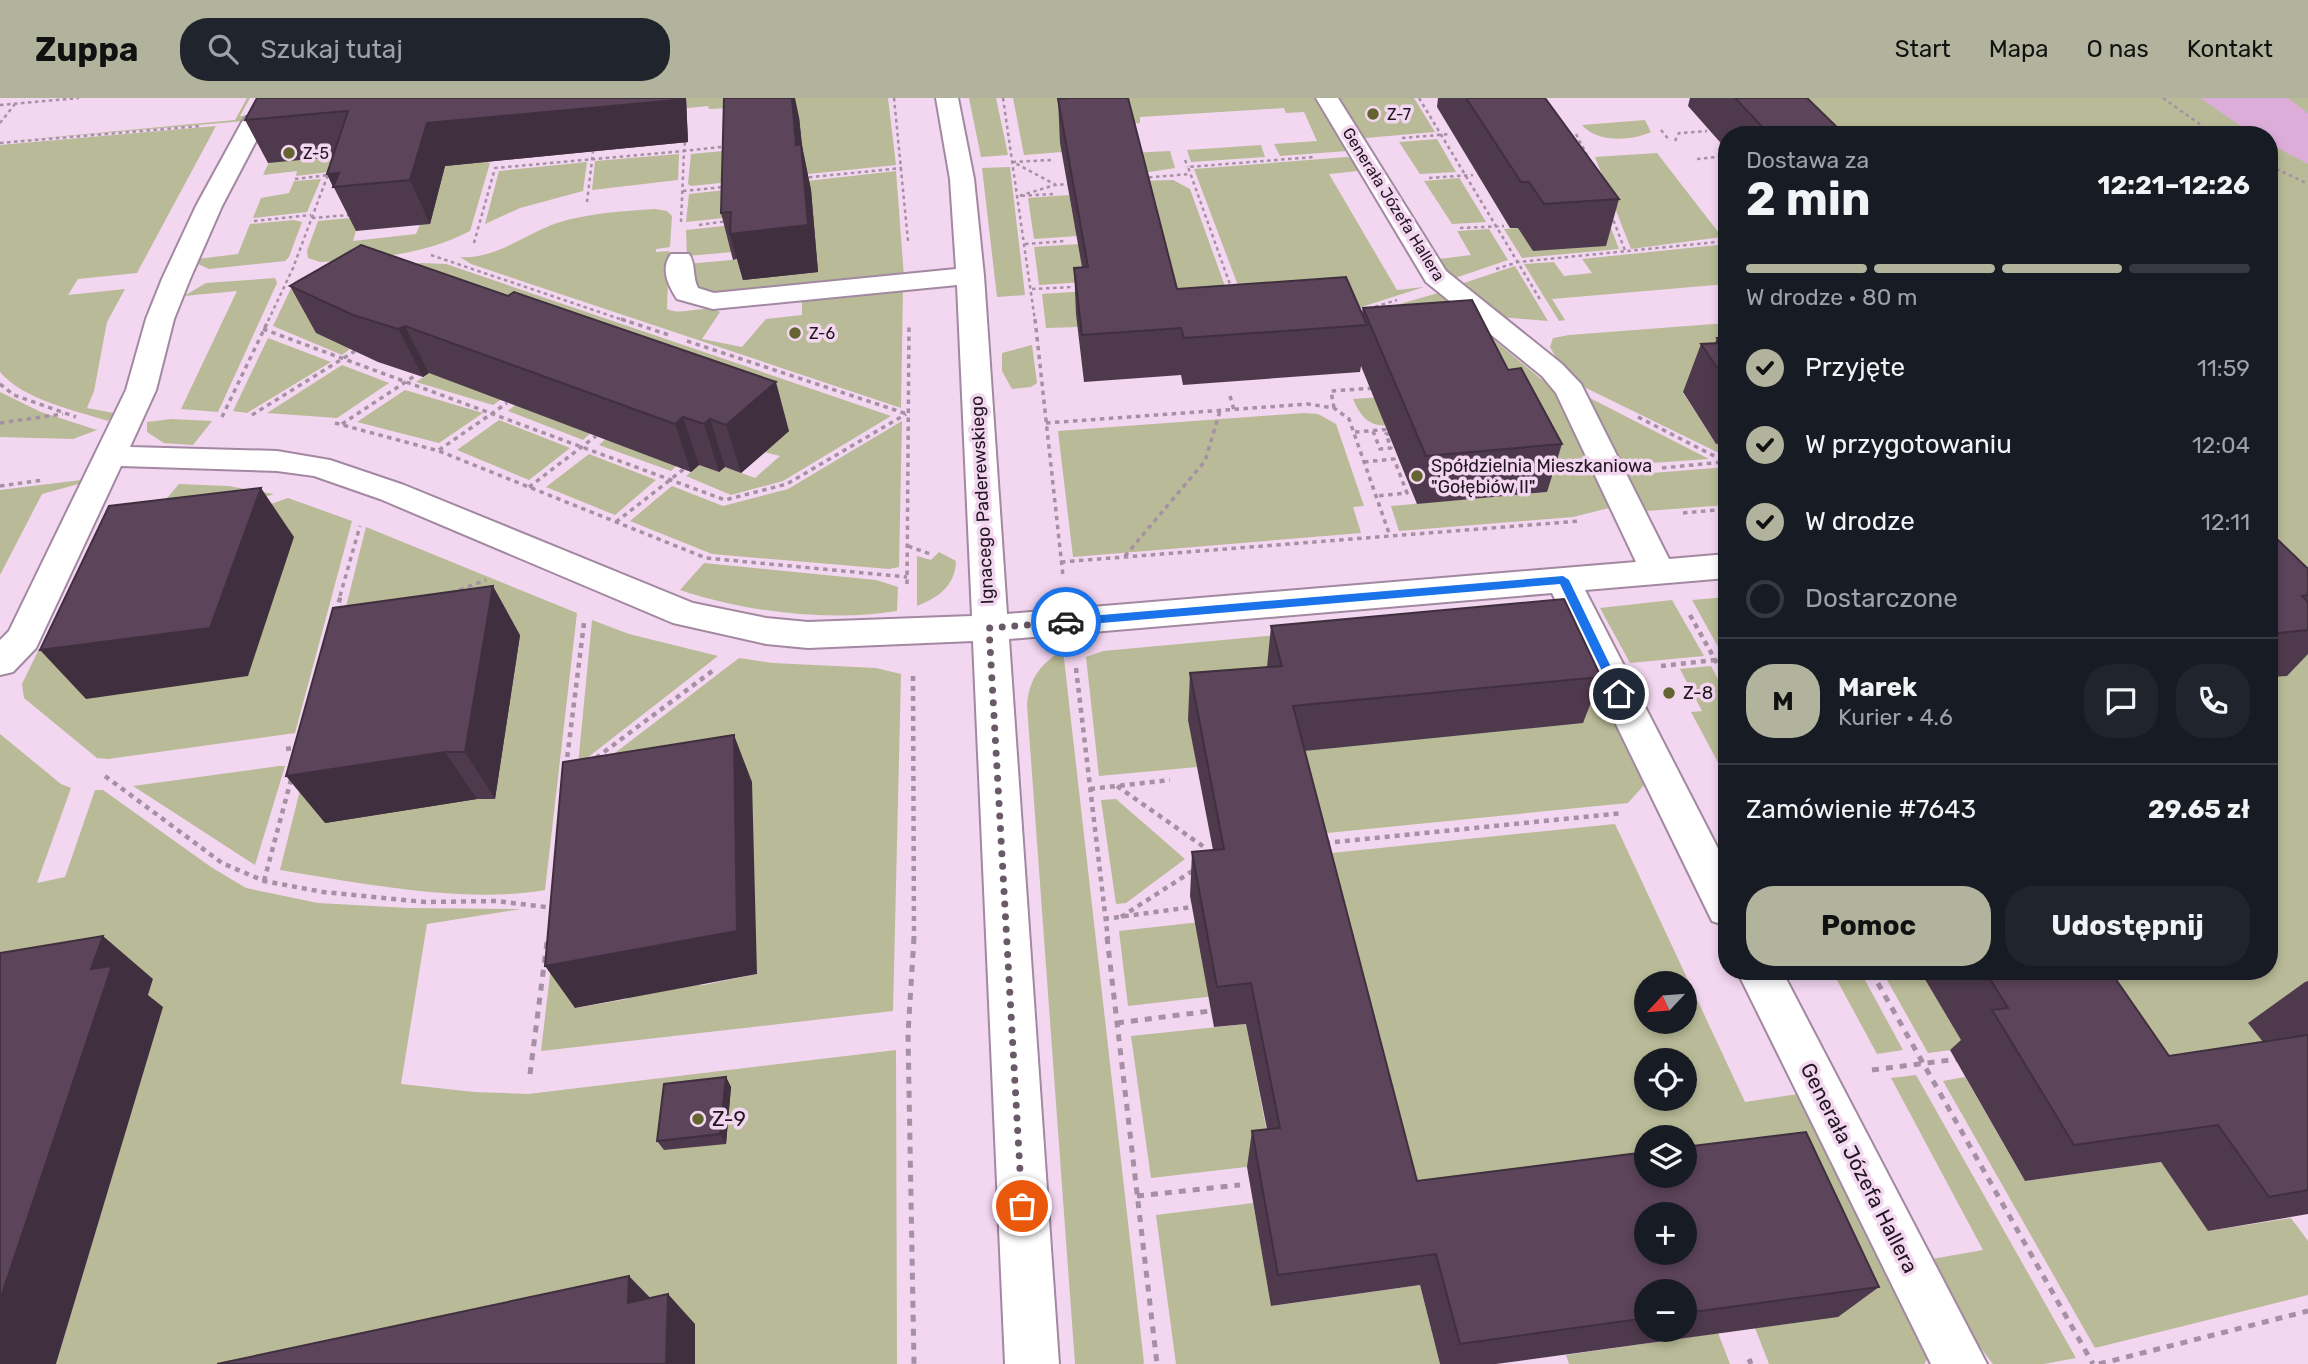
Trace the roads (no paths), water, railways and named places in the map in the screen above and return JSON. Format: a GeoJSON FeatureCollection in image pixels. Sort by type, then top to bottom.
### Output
{"type":"FeatureCollection","features":[{"type":"Feature","properties":{"kind":"street","name":"Ignacego Paderewskiego"},"geometry":{"type":"LineString","coordinates":[[947,98],[962,179],[971,276],[1032,1364]]}},
{"type":"Feature","properties":{"kind":"street","name":"Generała Józefa Hallera"},"geometry":{"type":"LineString","coordinates":[[1327,98],[1436,276],[1552,370],[1570,390],[1658,572]]}},
{"type":"Feature","properties":{"kind":"street"},"geometry":{"type":"LineString","coordinates":[[0,662],[23,639],[142,390],[168,297],[209,206],[254,122]]}},
{"type":"Feature","properties":{"kind":"street"},"geometry":{"type":"LineString","coordinates":[[680,260],[680,277],[687,292],[713,301],[971,276]]}},
{"type":"Feature","properties":{"kind":"street"},"geometry":{"type":"LineString","coordinates":[[117,442],[319,467],[392,492],[686,614],[766,631],[808,635],[989,628],[1718,567]]}},
{"type":"Feature","properties":{"kind":"street"},"geometry":{"type":"LineString","coordinates":[[1563,580],[1718,890]]}},
{"type":"Feature","properties":{"kind":"street","name":"Generała Józefa Hallera"},"geometry":{"type":"LineString","coordinates":[[1764,980],[1960,1364]]}},
{"type":"Feature","properties":{"kind":"place","name":"Z-7"},"geometry":{"type":"Point","coordinates":[1373,114]}},
{"type":"Feature","properties":{"kind":"place","name":"Z-5"},"geometry":{"type":"Point","coordinates":[289,153]}},
{"type":"Feature","properties":{"kind":"place","name":"Z-6"},"geometry":{"type":"Point","coordinates":[795,333]}},
{"type":"Feature","properties":{"kind":"place","name":"Spółdzielnia Mieszkaniowa \"Gołębiów II\""},"geometry":{"type":"Point","coordinates":[1417,476]}},
{"type":"Feature","properties":{"kind":"place","name":"Z-8"},"geometry":{"type":"Point","coordinates":[1669,693]}},
{"type":"Feature","properties":{"kind":"place","name":"Z-9"},"geometry":{"type":"Point","coordinates":[698,1119]}}]}
